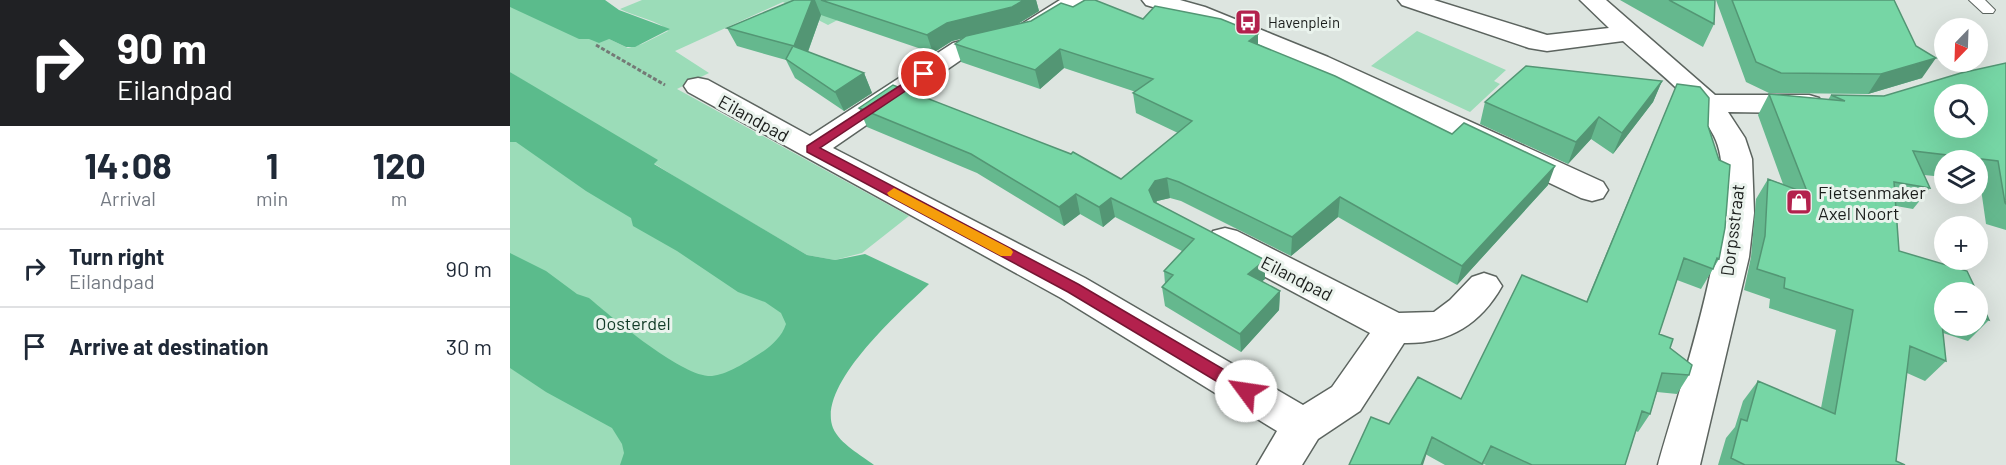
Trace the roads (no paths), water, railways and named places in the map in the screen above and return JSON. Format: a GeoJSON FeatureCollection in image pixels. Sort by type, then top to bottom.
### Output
{"type":"FeatureCollection","features":[{"type":"Feature","properties":{"kind":"street","name":"Eilandpad"},"geometry":{"type":"LineString","coordinates":[[811,149],[962,48],[1026,32],[1077,0]]}},
{"type":"Feature","properties":{"kind":"street"},"geometry":{"type":"LineString","coordinates":[[1154,0],[1196,12],[1319,63],[1592,190]]}},
{"type":"Feature","properties":{"kind":"street"},"geometry":{"type":"LineString","coordinates":[[1410,0],[1530,40],[1547,43],[1628,33]]}},
{"type":"Feature","properties":{"kind":"street","name":"Dorpsstraat"},"geometry":{"type":"LineString","coordinates":[[1592,0],[1708,104],[1730,138],[1737,159],[1738,213],[1732,256],[1679,465]]}},
{"type":"Feature","properties":{"kind":"street","name":"Eilandpad"},"geometry":{"type":"LineString","coordinates":[[698,86],[811,149],[1073,288],[1304,426]]}},
{"type":"Feature","properties":{"kind":"street"},"geometry":{"type":"LineString","coordinates":[[1708,104],[1835,104]]}},
{"type":"Feature","properties":{"kind":"street","name":"Eilandpad"},"geometry":{"type":"LineString","coordinates":[[1200,227],[1394,328],[1431,330],[1455,319],[1484,286]]}},
{"type":"Feature","properties":{"kind":"street"},"geometry":{"type":"LineString","coordinates":[[1278,465],[1304,426],[1346,399],[1394,328]]}},
{"type":"Feature","properties":{"kind":"lane"},"geometry":{"type":"LineString","coordinates":[[1976,0],[1988,10]]}},
{"type":"Feature","properties":{"kind":"place","name":"Havenplein"},"geometry":{"type":"Point","coordinates":[1248,22]}},
{"type":"Feature","properties":{"kind":"place","name":"Fietsenmaker Axel Noort"},"geometry":{"type":"Point","coordinates":[1799,202]}},
{"type":"Feature","properties":{"kind":"park label","name":"Oosterdel"},"geometry":{"type":"Point","coordinates":[633,323]}}]}
